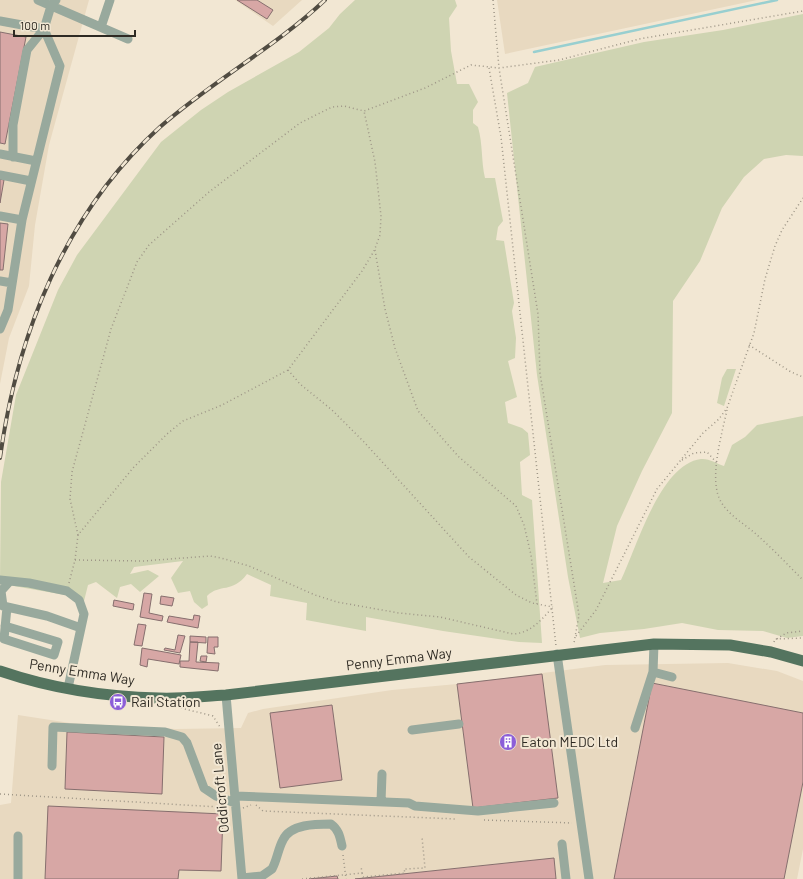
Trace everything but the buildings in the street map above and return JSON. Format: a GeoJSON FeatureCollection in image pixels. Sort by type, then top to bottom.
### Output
{"type":"FeatureCollection","features":[{"type":"Feature","properties":{"kind":"main road","name":"Penny Emma Way"},"geometry":{"type":"LineString","coordinates":[[2,672],[68,688],[149,698],[226,695],[572,652],[654,644],[730,645],[771,652],[803,661]]}},
{"type":"Feature","properties":{"kind":"street"},"geometry":{"type":"LineString","coordinates":[[38,0],[53,3],[128,39]]}},
{"type":"Feature","properties":{"kind":"street"},"geometry":{"type":"LineString","coordinates":[[101,27],[110,0]]}},
{"type":"Feature","properties":{"kind":"street"},"geometry":{"type":"LineString","coordinates":[[13,157],[13,125],[27,50],[44,29],[53,3]]}},
{"type":"Feature","properties":{"kind":"street"},"geometry":{"type":"LineString","coordinates":[[0,21],[44,29]]}},
{"type":"Feature","properties":{"kind":"street"},"geometry":{"type":"LineString","coordinates":[[0,329],[8,310],[22,220],[60,66],[44,29]]}},
{"type":"Feature","properties":{"kind":"street"},"geometry":{"type":"LineString","coordinates":[[0,154],[36,161]]}},
{"type":"Feature","properties":{"kind":"street"},"geometry":{"type":"LineString","coordinates":[[0,176],[31,181]]}},
{"type":"Feature","properties":{"kind":"street"},"geometry":{"type":"LineString","coordinates":[[0,216],[22,220]]}},
{"type":"Feature","properties":{"kind":"street"},"geometry":{"type":"LineString","coordinates":[[0,281],[12,283]]}},
{"type":"Feature","properties":{"kind":"street"},"geometry":{"type":"LineString","coordinates":[[68,688],[81,628],[84,614],[79,600],[67,591],[4,580],[1,592],[3,606],[47,616],[81,628]]}},
{"type":"Feature","properties":{"kind":"street"},"geometry":{"type":"LineString","coordinates":[[5,626],[58,642],[54,655],[4,639],[5,626],[7,607]]}},
{"type":"Feature","properties":{"kind":"street"},"geometry":{"type":"LineString","coordinates":[[635,728],[653,672],[654,644]]}},
{"type":"Feature","properties":{"kind":"street"},"geometry":{"type":"LineString","coordinates":[[557,654],[589,879]]}},
{"type":"Feature","properties":{"kind":"street"},"geometry":{"type":"LineString","coordinates":[[653,672],[672,677]]}},
{"type":"Feature","properties":{"kind":"street","name":"Oddicroft Lane"},"geometry":{"type":"LineString","coordinates":[[226,695],[242,878]]}},
{"type":"Feature","properties":{"kind":"street"},"geometry":{"type":"LineString","coordinates":[[412,730],[459,724]]}},
{"type":"Feature","properties":{"kind":"street"},"geometry":{"type":"LineString","coordinates":[[52,766],[53,728],[166,732],[182,737],[186,743],[204,788],[216,796],[235,802],[410,803],[416,806],[478,811],[554,803]]}},
{"type":"Feature","properties":{"kind":"street"},"geometry":{"type":"LineString","coordinates":[[381,802],[382,774]]}},
{"type":"Feature","properties":{"kind":"street"},"geometry":{"type":"LineString","coordinates":[[242,878],[262,876],[272,870],[283,839],[288,832],[297,828],[331,824],[336,829],[342,846]]}},
{"type":"Feature","properties":{"kind":"street"},"geometry":{"type":"LineString","coordinates":[[18,836],[18,879]]}},
{"type":"Feature","properties":{"kind":"street"},"geometry":{"type":"LineString","coordinates":[[562,844],[566,879]]}},
{"type":"Feature","properties":{"kind":"path"},"geometry":{"type":"LineString","coordinates":[[493,0],[499,68],[538,314],[542,380],[579,615],[572,652]]}},
{"type":"Feature","properties":{"kind":"path"},"geometry":{"type":"LineString","coordinates":[[78,535],[70,500],[72,472],[111,330],[137,262],[149,245],[208,192],[300,123],[332,107],[344,106],[364,111],[425,88],[471,65],[499,68],[559,60],[639,39],[803,11]]}},
{"type":"Feature","properties":{"kind":"path"},"geometry":{"type":"LineString","coordinates":[[489,68],[501,137],[557,654]]}},
{"type":"Feature","properties":{"kind":"path"},"geometry":{"type":"LineString","coordinates":[[67,591],[75,560],[75,546],[78,535],[133,468],[167,434],[183,421],[222,405],[288,370],[362,271],[375,248],[380,235],[381,216],[375,162],[364,111]]}},
{"type":"Feature","properties":{"kind":"path"},"geometry":{"type":"LineString","coordinates":[[803,198],[782,230],[775,246],[765,279],[754,333],[727,408],[717,464],[716,482],[717,493],[724,507],[757,535],[803,580]]}},
{"type":"Feature","properties":{"kind":"path"},"geometry":{"type":"LineString","coordinates":[[375,248],[380,281],[389,322],[396,348],[418,411],[459,457],[516,506],[524,525],[531,555],[537,604]]}},
{"type":"Feature","properties":{"kind":"path"},"geometry":{"type":"LineString","coordinates":[[749,345],[791,372],[803,377]]}},
{"type":"Feature","properties":{"kind":"path"},"geometry":{"type":"LineString","coordinates":[[288,370],[300,384],[332,410],[364,442],[469,558],[516,595],[537,604],[552,608]]}},
{"type":"Feature","properties":{"kind":"path"},"geometry":{"type":"LineString","coordinates":[[576,637],[596,610],[657,489],[703,433],[719,419],[727,408]]}},
{"type":"Feature","properties":{"kind":"path"},"geometry":{"type":"LineString","coordinates":[[680,461],[694,453],[707,452],[717,464]]}},
{"type":"Feature","properties":{"kind":"path"},"geometry":{"type":"LineString","coordinates":[[75,560],[143,561],[210,556],[222,558],[249,566],[315,595],[337,602],[399,613],[440,617],[513,634],[522,634],[533,627],[552,608]]}},
{"type":"Feature","properties":{"kind":"path"},"geometry":{"type":"LineString","coordinates":[[771,652],[775,640],[786,633],[803,631]]}},
{"type":"Feature","properties":{"kind":"path"},"geometry":{"type":"LineString","coordinates":[[775,640],[803,638]]}},
{"type":"Feature","properties":{"kind":"path"},"geometry":{"type":"LineString","coordinates":[[178,707],[205,712],[213,716],[220,729]]}},
{"type":"Feature","properties":{"kind":"path"},"geometry":{"type":"LineString","coordinates":[[0,794],[235,802],[245,808],[254,804],[263,811],[460,819]]}},
{"type":"Feature","properties":{"kind":"path"},"geometry":{"type":"LineString","coordinates":[[484,820],[582,824]]}},
{"type":"Feature","properties":{"kind":"path"},"geometry":{"type":"LineString","coordinates":[[361,866],[363,877],[405,873],[404,870],[425,868],[422,837]]}},
{"type":"Feature","properties":{"kind":"path"},"geometry":{"type":"LineString","coordinates":[[342,846],[346,879]]}},
{"type":"Feature","properties":{"kind":"path"},"geometry":{"type":"LineString","coordinates":[[322,872],[322,877]]}},
{"type":"Feature","properties":{"kind":"path"},"geometry":{"type":"LineString","coordinates":[[302,879],[362,873]]}},
{"type":"Feature","properties":{"kind":"shaded area"},"geometry":{"type":"Polygon","coordinates":[[[0,0],[89,0],[49,145],[35,225],[29,286],[9,338],[0,384],[0,0]]]}},
{"type":"Feature","properties":{"kind":"shaded area"},"geometry":{"type":"Polygon","coordinates":[[[235,0],[302,0],[273,26],[235,0]]]}},
{"type":"Feature","properties":{"kind":"shaded area"},"geometry":{"type":"Polygon","coordinates":[[[497,0],[757,0],[505,54],[497,0]]]}},
{"type":"Feature","properties":{"kind":"shaded area"},"geometry":{"type":"Polygon","coordinates":[[[728,663],[777,671],[803,681],[803,849],[797,879],[0,879],[0,805],[11,803],[18,715],[70,723],[176,729],[241,728],[248,713],[263,709],[392,690],[457,684],[605,665],[728,663]]]}},
{"type":"Feature","properties":{"kind":"green space"},"geometry":{"type":"Polygon","coordinates":[[[355,0],[455,0],[457,6],[449,18],[451,51],[457,84],[469,84],[478,102],[473,110],[473,123],[478,127],[480,133],[485,178],[495,178],[503,221],[498,227],[496,240],[504,241],[514,303],[512,311],[516,338],[515,358],[508,361],[517,397],[505,402],[508,423],[522,428],[528,433],[530,455],[520,462],[522,495],[532,500],[542,643],[519,642],[443,631],[366,617],[366,631],[306,620],[307,603],[270,596],[271,585],[247,574],[236,584],[212,592],[207,596],[208,605],[202,609],[194,602],[190,591],[178,593],[171,578],[183,561],[134,567],[130,574],[148,570],[159,576],[140,592],[131,584],[120,587],[117,598],[96,582],[88,585],[83,605],[65,595],[8,585],[0,581],[1,482],[16,395],[58,290],[77,255],[161,142],[201,110],[228,92],[299,52],[329,28],[340,14],[355,0]]]}},
{"type":"Feature","properties":{"kind":"green space"},"geometry":{"type":"Polygon","coordinates":[[[803,14],[803,156],[786,155],[764,159],[744,177],[722,208],[700,261],[673,301],[672,413],[642,471],[617,526],[603,583],[621,580],[652,509],[662,491],[673,475],[686,464],[704,459],[724,466],[732,445],[745,437],[757,425],[803,416],[803,636],[787,638],[763,631],[718,630],[682,623],[644,629],[600,633],[580,638],[568,577],[537,375],[507,93],[528,83],[535,67],[644,42],[723,30],[803,14]]]}},
{"type":"Feature","properties":{"kind":"green space"},"geometry":{"type":"Polygon","coordinates":[[[727,369],[736,369],[724,406],[717,403],[722,378],[727,369]]]}},
{"type":"Feature","properties":{"kind":"waterway"},"geometry":{"type":"LineString","coordinates":[[534,52],[777,0]]}},
{"type":"Feature","properties":{"kind":"railway"},"geometry":{"type":"LineString","coordinates":[[0,458],[8,412],[19,366],[33,321],[51,278],[72,237],[97,198],[127,161],[160,127],[201,94],[285,34],[325,0]]}},
{"type":"Feature","properties":{"kind":"place","name":"Rail Station"},"geometry":{"type":"Point","coordinates":[118,702]}},
{"type":"Feature","properties":{"kind":"place","name":"Eaton MEDC Ltd"},"geometry":{"type":"Point","coordinates":[508,742]}}]}
